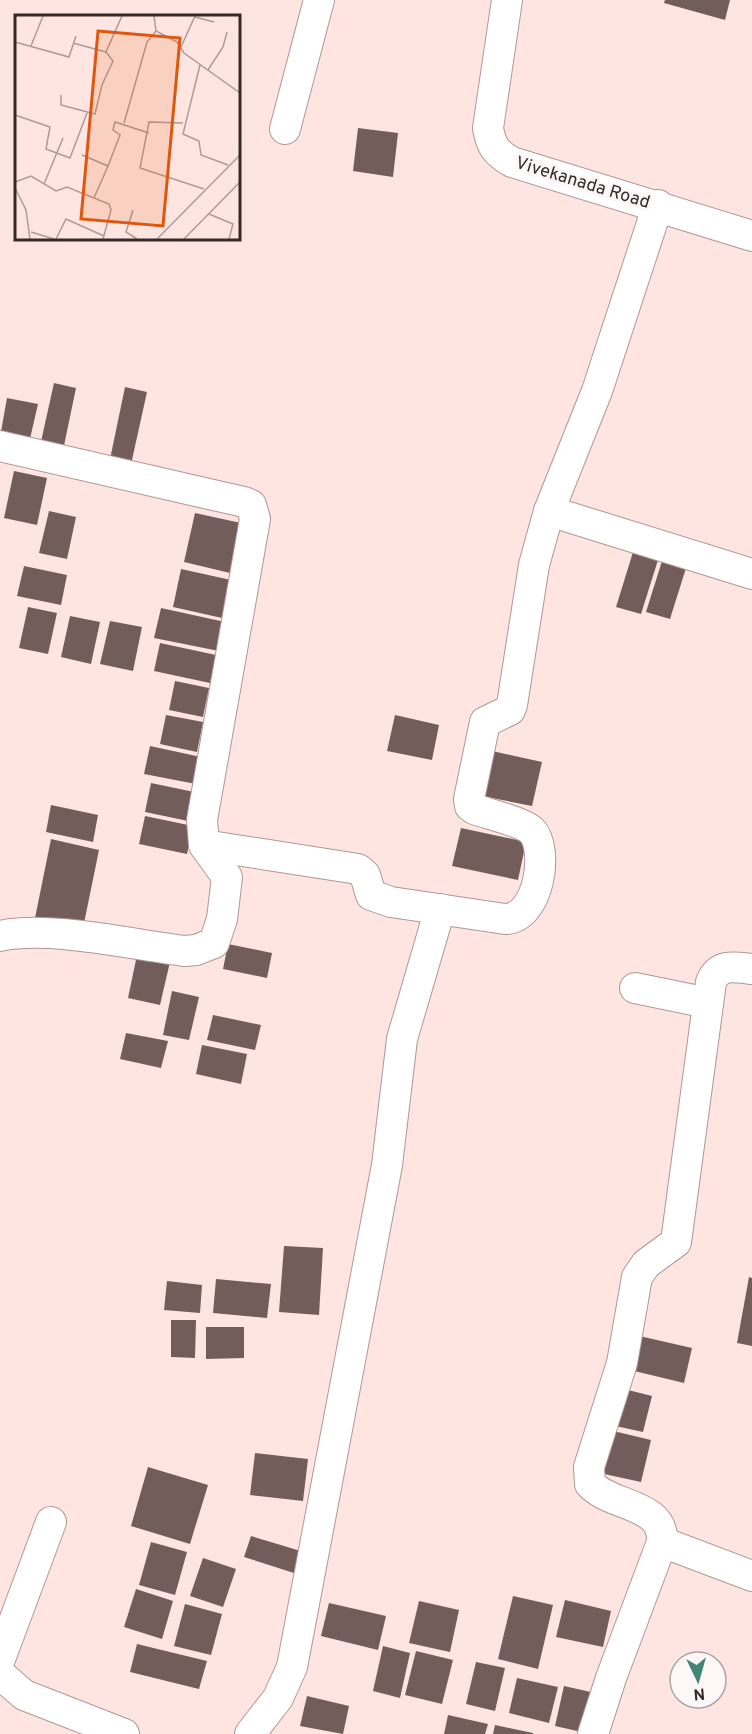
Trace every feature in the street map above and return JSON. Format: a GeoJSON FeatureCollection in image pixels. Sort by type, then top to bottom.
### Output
{"type":"FeatureCollection","features":[{"type":"Feature","properties":{"kind":"street"},"geometry":{"type":"LineString","coordinates":[[285,129],[319,0]]}},
{"type":"Feature","properties":{"kind":"street","name":"Vivekanada Road"},"geometry":{"type":"LineString","coordinates":[[507,0],[489,106],[490,145],[499,155],[512,162],[658,205],[752,236]]}},
{"type":"Feature","properties":{"kind":"street"},"geometry":{"type":"LineString","coordinates":[[204,845],[347,866],[362,871],[369,891],[374,897],[440,909],[516,919],[531,904],[537,885],[537,838],[530,829],[474,809],[470,806],[470,799],[485,722],[510,710],[512,705],[534,565],[549,511],[597,391],[658,205]]}},
{"type":"Feature","properties":{"kind":"street"},"geometry":{"type":"LineString","coordinates":[[0,446],[244,502],[255,511],[202,820],[204,845],[227,877],[227,893],[219,935],[207,948],[185,951],[51,934],[26,933],[0,936]]}},
{"type":"Feature","properties":{"kind":"street"},"geometry":{"type":"LineString","coordinates":[[549,511],[752,574]]}},
{"type":"Feature","properties":{"kind":"street"},"geometry":{"type":"LineString","coordinates":[[250,1734],[278,1698],[292,1667],[387,1164],[402,1039],[440,909]]}},
{"type":"Feature","properties":{"kind":"street"},"geometry":{"type":"LineString","coordinates":[[592,1734],[610,1678],[662,1542],[661,1525],[651,1515],[596,1490],[590,1484],[589,1467],[622,1363],[637,1277],[646,1264],[676,1242],[708,1003],[715,973],[725,967],[752,969]]}},
{"type":"Feature","properties":{"kind":"street"},"geometry":{"type":"LineString","coordinates":[[635,988],[708,1003]]}},
{"type":"Feature","properties":{"kind":"street"},"geometry":{"type":"LineString","coordinates":[[0,1659],[51,1522]]}},
{"type":"Feature","properties":{"kind":"street"},"geometry":{"type":"LineString","coordinates":[[662,1542],[752,1576]]}},
{"type":"Feature","properties":{"kind":"street"},"geometry":{"type":"LineString","coordinates":[[0,1674],[24,1695],[124,1734]]}},
{"type":"Feature","properties":{"kind":"building"},"geometry":{"type":"Polygon","coordinates":[[[665,0],[730,0],[725,20],[664,3],[665,0]]]}},
{"type":"Feature","properties":{"kind":"building"},"geometry":{"type":"Polygon","coordinates":[[[358,128],[398,133],[393,177],[353,171],[358,128]]]}},
{"type":"Feature","properties":{"kind":"building"},"geometry":{"type":"Polygon","coordinates":[[[54,383],[76,388],[61,460],[38,455],[54,383]]]}},
{"type":"Feature","properties":{"kind":"building"},"geometry":{"type":"Polygon","coordinates":[[[125,387],[147,392],[130,469],[109,464],[125,387]]]}},
{"type":"Feature","properties":{"kind":"building"},"geometry":{"type":"Polygon","coordinates":[[[7,398],[38,404],[29,443],[0,437],[7,398]]]}},
{"type":"Feature","properties":{"kind":"building"},"geometry":{"type":"Polygon","coordinates":[[[14,471],[47,478],[37,525],[4,518],[14,471]]]}},
{"type":"Feature","properties":{"kind":"building"},"geometry":{"type":"Polygon","coordinates":[[[49,511],[76,517],[67,559],[39,553],[49,511]]]}},
{"type":"Feature","properties":{"kind":"building"},"geometry":{"type":"Polygon","coordinates":[[[195,513],[241,523],[230,573],[184,562],[195,513]]]}},
{"type":"Feature","properties":{"kind":"building"},"geometry":{"type":"Polygon","coordinates":[[[633,552],[658,560],[641,614],[616,607],[633,552]]]}},
{"type":"Feature","properties":{"kind":"building"},"geometry":{"type":"Polygon","coordinates":[[[662,561],[686,568],[670,619],[646,612],[662,561]]]}},
{"type":"Feature","properties":{"kind":"building"},"geometry":{"type":"Polygon","coordinates":[[[24,566],[67,575],[61,605],[17,596],[24,566]]]}},
{"type":"Feature","properties":{"kind":"building"},"geometry":{"type":"Polygon","coordinates":[[[181,569],[231,580],[222,618],[173,607],[181,569]]]}},
{"type":"Feature","properties":{"kind":"building"},"geometry":{"type":"Polygon","coordinates":[[[28,607],[57,613],[48,654],[19,648],[28,607]]]}},
{"type":"Feature","properties":{"kind":"building"},"geometry":{"type":"Polygon","coordinates":[[[161,608],[225,622],[219,651],[154,638],[161,608]]]}},
{"type":"Feature","properties":{"kind":"building"},"geometry":{"type":"Polygon","coordinates":[[[70,616],[100,622],[91,664],[61,657],[70,616]]]}},
{"type":"Feature","properties":{"kind":"building"},"geometry":{"type":"Polygon","coordinates":[[[110,621],[142,627],[133,671],[100,664],[110,621]]]}},
{"type":"Feature","properties":{"kind":"building"},"geometry":{"type":"Polygon","coordinates":[[[160,643],[216,655],[210,683],[154,671],[160,643]]]}},
{"type":"Feature","properties":{"kind":"building"},"geometry":{"type":"Polygon","coordinates":[[[175,681],[209,688],[203,717],[169,710],[175,681]]]}},
{"type":"Feature","properties":{"kind":"building"},"geometry":{"type":"Polygon","coordinates":[[[166,715],[203,722],[197,752],[160,744],[166,715]]]}},
{"type":"Feature","properties":{"kind":"building"},"geometry":{"type":"Polygon","coordinates":[[[395,715],[439,725],[432,760],[387,751],[395,715]]]}},
{"type":"Feature","properties":{"kind":"building"},"geometry":{"type":"Polygon","coordinates":[[[150,746],[201,757],[196,784],[144,774],[150,746]]]}},
{"type":"Feature","properties":{"kind":"building"},"geometry":{"type":"Polygon","coordinates":[[[492,751],[542,762],[532,806],[482,796],[492,751]]]}},
{"type":"Feature","properties":{"kind":"building"},"geometry":{"type":"Polygon","coordinates":[[[151,783],[199,793],[193,822],[145,812],[151,783]]]}},
{"type":"Feature","properties":{"kind":"building"},"geometry":{"type":"Polygon","coordinates":[[[51,805],[98,815],[93,842],[46,832],[51,805]]]}},
{"type":"Feature","properties":{"kind":"building"},"geometry":{"type":"Polygon","coordinates":[[[145,816],[193,826],[187,854],[139,844],[145,816]]]}},
{"type":"Feature","properties":{"kind":"building"},"geometry":{"type":"Polygon","coordinates":[[[461,828],[526,842],[518,880],[452,866],[461,828]]]}},
{"type":"Feature","properties":{"kind":"building"},"geometry":{"type":"Polygon","coordinates":[[[51,839],[99,850],[82,933],[34,923],[51,839]]]}},
{"type":"Feature","properties":{"kind":"building"},"geometry":{"type":"Polygon","coordinates":[[[228,944],[272,953],[267,978],[223,969],[228,944]]]}},
{"type":"Feature","properties":{"kind":"building"},"geometry":{"type":"Polygon","coordinates":[[[137,955],[170,962],[160,1005],[128,998],[137,955]]]}},
{"type":"Feature","properties":{"kind":"building"},"geometry":{"type":"Polygon","coordinates":[[[172,991],[199,997],[189,1040],[163,1035],[172,991]]]}},
{"type":"Feature","properties":{"kind":"building"},"geometry":{"type":"Polygon","coordinates":[[[213,1015],[261,1025],[255,1050],[207,1040],[213,1015]]]}},
{"type":"Feature","properties":{"kind":"building"},"geometry":{"type":"Polygon","coordinates":[[[126,1033],[168,1041],[161,1068],[120,1059],[126,1033]]]}},
{"type":"Feature","properties":{"kind":"building"},"geometry":{"type":"Polygon","coordinates":[[[202,1045],[247,1054],[241,1084],[196,1074],[202,1045]]]}},
{"type":"Feature","properties":{"kind":"building"},"geometry":{"type":"Polygon","coordinates":[[[284,1246],[323,1248],[319,1315],[279,1312],[284,1246]]]}},
{"type":"Feature","properties":{"kind":"building"},"geometry":{"type":"Polygon","coordinates":[[[749,1277],[752,1278],[752,1346],[737,1343],[749,1277]]]}},
{"type":"Feature","properties":{"kind":"building"},"geometry":{"type":"Polygon","coordinates":[[[216,1279],[271,1284],[267,1318],[213,1313],[216,1279]]]}},
{"type":"Feature","properties":{"kind":"building"},"geometry":{"type":"Polygon","coordinates":[[[167,1281],[202,1285],[200,1313],[164,1310],[167,1281]]]}},
{"type":"Feature","properties":{"kind":"building"},"geometry":{"type":"Polygon","coordinates":[[[171,1320],[196,1320],[195,1358],[171,1357],[171,1320]]]}},
{"type":"Feature","properties":{"kind":"building"},"geometry":{"type":"Polygon","coordinates":[[[206,1327],[244,1327],[244,1358],[206,1359],[206,1327]]]}},
{"type":"Feature","properties":{"kind":"building"},"geometry":{"type":"Polygon","coordinates":[[[635,1335],[692,1348],[684,1383],[626,1369],[635,1335]]]}},
{"type":"Feature","properties":{"kind":"building"},"geometry":{"type":"Polygon","coordinates":[[[620,1388],[652,1396],[643,1432],[611,1425],[620,1388]]]}},
{"type":"Feature","properties":{"kind":"building"},"geometry":{"type":"Polygon","coordinates":[[[605,1429],[651,1440],[641,1482],[595,1472],[605,1429]]]}},
{"type":"Feature","properties":{"kind":"building"},"geometry":{"type":"Polygon","coordinates":[[[255,1453],[308,1459],[303,1501],[250,1495],[255,1453]]]}},
{"type":"Feature","properties":{"kind":"building"},"geometry":{"type":"Polygon","coordinates":[[[148,1467],[208,1485],[190,1544],[131,1526],[148,1467]]]}},
{"type":"Feature","properties":{"kind":"building"},"geometry":{"type":"Polygon","coordinates":[[[251,1536],[304,1552],[297,1574],[244,1557],[251,1536]]]}},
{"type":"Feature","properties":{"kind":"building"},"geometry":{"type":"Polygon","coordinates":[[[151,1542],[187,1552],[175,1595],[139,1585],[151,1542]]]}},
{"type":"Feature","properties":{"kind":"building"},"geometry":{"type":"Polygon","coordinates":[[[203,1558],[236,1569],[223,1607],[190,1596],[203,1558]]]}},
{"type":"Feature","properties":{"kind":"building"},"geometry":{"type":"Polygon","coordinates":[[[136,1589],[173,1601],[162,1639],[124,1627],[136,1589]]]}},
{"type":"Feature","properties":{"kind":"building"},"geometry":{"type":"Polygon","coordinates":[[[513,1596],[553,1605],[538,1669],[498,1659],[513,1596]]]}},
{"type":"Feature","properties":{"kind":"building"},"geometry":{"type":"Polygon","coordinates":[[[565,1600],[611,1611],[603,1647],[556,1637],[565,1600]]]}},
{"type":"Feature","properties":{"kind":"building"},"geometry":{"type":"Polygon","coordinates":[[[419,1601],[459,1610],[450,1652],[409,1643],[419,1601]]]}},
{"type":"Feature","properties":{"kind":"building"},"geometry":{"type":"Polygon","coordinates":[[[329,1603],[386,1616],[378,1650],[321,1636],[329,1603]]]}},
{"type":"Feature","properties":{"kind":"building"},"geometry":{"type":"Polygon","coordinates":[[[185,1604],[222,1614],[211,1655],[174,1646],[185,1604]]]}},
{"type":"Feature","properties":{"kind":"building"},"geometry":{"type":"Polygon","coordinates":[[[137,1644],[207,1661],[199,1689],[130,1672],[137,1644]]]}},
{"type":"Feature","properties":{"kind":"building"},"geometry":{"type":"Polygon","coordinates":[[[383,1646],[410,1653],[400,1698],[373,1691],[383,1646]]]}},
{"type":"Feature","properties":{"kind":"building"},"geometry":{"type":"Polygon","coordinates":[[[416,1651],[453,1660],[442,1704],[405,1695],[416,1651]]]}},
{"type":"Feature","properties":{"kind":"building"},"geometry":{"type":"Polygon","coordinates":[[[476,1662],[505,1668],[495,1711],[466,1704],[476,1662]]]}},
{"type":"Feature","properties":{"kind":"building"},"geometry":{"type":"Polygon","coordinates":[[[517,1678],[558,1687],[549,1723],[509,1713],[517,1678]]]}},
{"type":"Feature","properties":{"kind":"building"},"geometry":{"type":"Polygon","coordinates":[[[564,1686],[595,1693],[586,1733],[555,1726],[564,1686]]]}},
{"type":"Feature","properties":{"kind":"building"},"geometry":{"type":"Polygon","coordinates":[[[307,1696],[349,1706],[343,1734],[300,1726],[307,1696]]]}},
{"type":"Feature","properties":{"kind":"building"},"geometry":{"type":"Polygon","coordinates":[[[448,1715],[488,1724],[485,1734],[444,1734],[448,1715]]]}},
{"type":"Feature","properties":{"kind":"building"},"geometry":{"type":"Polygon","coordinates":[[[495,1725],[533,1733],[533,1734],[493,1734],[495,1725]]]}}]}
